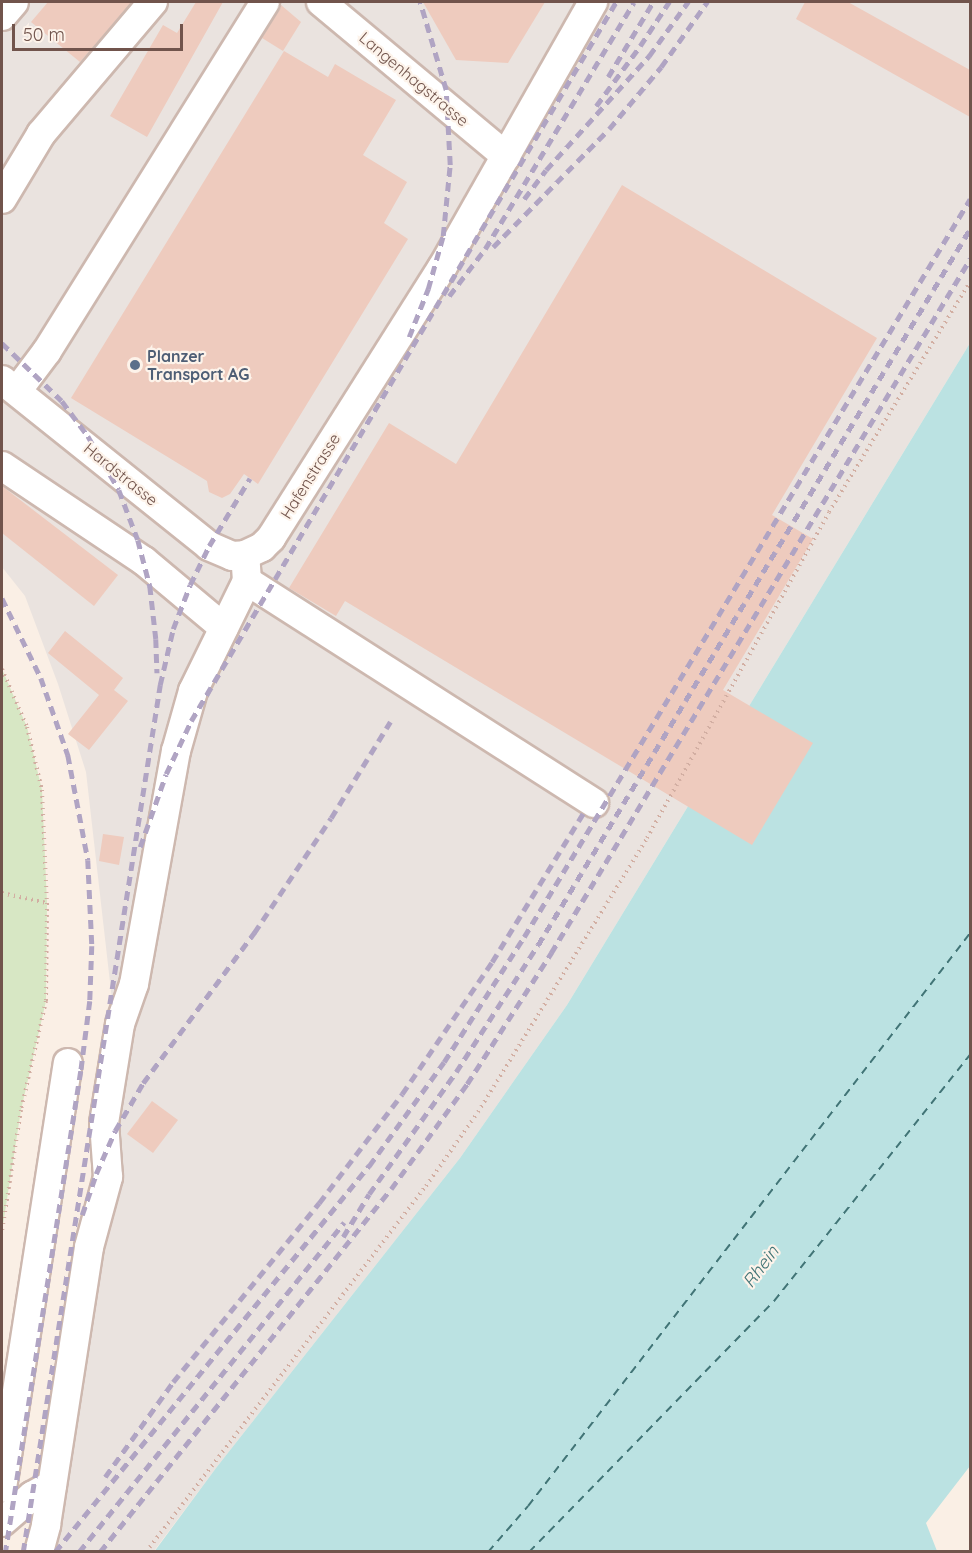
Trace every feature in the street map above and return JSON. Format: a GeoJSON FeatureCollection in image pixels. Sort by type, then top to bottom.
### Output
{"type":"FeatureCollection","features":[{"type":"Feature","properties":{"kind":"street"},"geometry":{"type":"LineString","coordinates":[[2,16],[14,2]]}},
{"type":"Feature","properties":{"kind":"street"},"geometry":{"type":"LineString","coordinates":[[2,199],[41,134],[153,2]]}},
{"type":"Feature","properties":{"kind":"street"},"geometry":{"type":"LineString","coordinates":[[9,385],[47,351],[265,2]]}},
{"type":"Feature","properties":{"kind":"street","name":"Langenhagstrasse"},"geometry":{"type":"LineString","coordinates":[[321,2],[507,156]]}},
{"type":"Feature","properties":{"kind":"street","name":"Hafenstrasse"},"geometry":{"type":"LineString","coordinates":[[246,568],[271,538],[428,290],[507,156],[592,2]]}},
{"type":"Feature","properties":{"kind":"street","name":"Hardstrasse"},"geometry":{"type":"LineString","coordinates":[[9,385],[209,546],[232,556],[246,568]]}},
{"type":"Feature","properties":{"kind":"street"},"geometry":{"type":"LineString","coordinates":[[2,466],[144,561],[224,628]]}},
{"type":"Feature","properties":{"kind":"street"},"geometry":{"type":"LineString","coordinates":[[39,1551],[52,1485],[88,1247],[108,1177],[104,1123],[120,1024],[134,984],[176,751],[193,691],[224,628],[246,568],[594,803]]}},
{"type":"Feature","properties":{"kind":"street"},"geometry":{"type":"LineString","coordinates":[[2,1488],[68,1062]]}},
{"type":"Feature","properties":{"kind":"street"},"geometry":{"type":"LineString","coordinates":[[2,1522],[32,1496],[52,1485]]}},
{"type":"Feature","properties":{"kind":"path"},"geometry":{"type":"LineString","coordinates":[[146,1551],[426,1186],[478,1112],[647,838],[829,512],[970,282]]}},
{"type":"Feature","properties":{"kind":"path"},"geometry":{"type":"LineString","coordinates":[[2,669],[27,727],[42,790],[47,903],[46,1002],[21,1110],[2,1231]]}},
{"type":"Feature","properties":{"kind":"path"},"geometry":{"type":"LineString","coordinates":[[2,893],[47,903]]}},
{"type":"Feature","properties":{"kind":"shaded area"},"geometry":{"type":"Polygon","coordinates":[[[2,2],[970,2],[970,343],[567,1005],[460,1158],[216,1468],[154,1551],[34,1551],[42,1527],[115,1026],[86,772],[58,684],[25,596],[2,567],[2,2]]]}},
{"type":"Feature","properties":{"kind":"green space"},"geometry":{"type":"Polygon","coordinates":[[[2,669],[27,727],[42,790],[47,903],[46,1001],[21,1110],[2,1231],[2,669]]]}},
{"type":"Feature","properties":{"kind":"water","name":"Rhein"},"geometry":{"type":"Polygon","coordinates":[[[970,343],[970,1466],[926,1523],[937,1551],[154,1552],[216,1468],[460,1158],[567,1005],[970,343]]]}},
{"type":"Feature","properties":{"kind":"building"},"geometry":{"type":"Polygon","coordinates":[[[48,2],[132,2],[80,62],[31,22],[48,2]]]}},
{"type":"Feature","properties":{"kind":"building"},"geometry":{"type":"Polygon","coordinates":[[[196,2],[223,2],[147,137],[110,116],[163,25],[177,33],[196,2]]]}},
{"type":"Feature","properties":{"kind":"building"},"geometry":{"type":"Polygon","coordinates":[[[423,2],[545,2],[508,63],[456,60],[423,2]]]}},
{"type":"Feature","properties":{"kind":"building"},"geometry":{"type":"Polygon","coordinates":[[[805,2],[848,2],[970,70],[970,117],[796,19],[805,2]]]}},
{"type":"Feature","properties":{"kind":"building"},"geometry":{"type":"Polygon","coordinates":[[[281,5],[301,22],[283,51],[262,38],[281,5]]]}},
{"type":"Feature","properties":{"kind":"building"},"geometry":{"type":"Polygon","coordinates":[[[284,51],[328,77],[335,64],[396,100],[363,155],[407,182],[384,223],[408,239],[258,484],[244,474],[230,494],[222,498],[209,492],[207,481],[71,398],[284,51]]]}},
{"type":"Feature","properties":{"kind":"building"},"geometry":{"type":"Polygon","coordinates":[[[622,185],[877,338],[772,515],[813,539],[723,690],[813,743],[752,845],[345,601],[336,616],[289,588],[389,423],[456,464],[622,185]]]}},
{"type":"Feature","properties":{"kind":"building"},"geometry":{"type":"Polygon","coordinates":[[[2,486],[118,575],[94,606],[2,533],[2,486]]]}},
{"type":"Feature","properties":{"kind":"building"},"geometry":{"type":"Polygon","coordinates":[[[65,631],[123,678],[114,690],[128,701],[89,750],[68,734],[99,695],[48,653],[65,631]]]}},
{"type":"Feature","properties":{"kind":"building"},"geometry":{"type":"Polygon","coordinates":[[[103,834],[124,837],[119,865],[99,861],[103,834]]]}},
{"type":"Feature","properties":{"kind":"building"},"geometry":{"type":"Polygon","coordinates":[[[152,1101],[178,1120],[153,1153],[127,1134],[152,1101]]]}},
{"type":"Feature","properties":{"kind":"ferry route"},"geometry":{"type":"LineString","coordinates":[[488,1552],[528,1506],[970,933]]}},
{"type":"Feature","properties":{"kind":"ferry route"},"geometry":{"type":"LineString","coordinates":[[529,1552],[774,1301],[970,1055]]}},
{"type":"Feature","properties":{"kind":"railway"},"geometry":{"type":"LineString","coordinates":[[409,337],[428,289],[443,236],[450,165],[446,90],[420,2]]}},
{"type":"Feature","properties":{"kind":"railway"},"geometry":{"type":"LineString","coordinates":[[140,847],[166,774],[191,721],[616,2]]}},
{"type":"Feature","properties":{"kind":"railway"},"geometry":{"type":"LineString","coordinates":[[449,296],[485,249],[634,2]]}},
{"type":"Feature","properties":{"kind":"railway"},"geometry":{"type":"LineString","coordinates":[[608,77],[653,2]]}},
{"type":"Feature","properties":{"kind":"railway"},"geometry":{"type":"LineString","coordinates":[[596,106],[669,2]]}},
{"type":"Feature","properties":{"kind":"railway"},"geometry":{"type":"LineString","coordinates":[[524,199],[546,170],[649,56],[688,2]]}},
{"type":"Feature","properties":{"kind":"railway"},"geometry":{"type":"LineString","coordinates":[[493,247],[609,129],[661,67],[707,2]]}},
{"type":"Feature","properties":{"kind":"railway"},"geometry":{"type":"LineString","coordinates":[[55,1552],[369,1166],[444,1062],[524,937],[970,199]]}},
{"type":"Feature","properties":{"kind":"railway"},"geometry":{"type":"LineString","coordinates":[[343,1237],[369,1194],[456,1072],[538,945],[970,229]]}},
{"type":"Feature","properties":{"kind":"railway"},"geometry":{"type":"LineString","coordinates":[[100,1552],[391,1189],[467,1084],[551,953],[970,259]]}},
{"type":"Feature","properties":{"kind":"railway"},"geometry":{"type":"LineString","coordinates":[[2,343],[62,401],[88,436],[119,490],[138,540],[150,586],[157,673]]}},
{"type":"Feature","properties":{"kind":"railway"},"geometry":{"type":"LineString","coordinates":[[23,1552],[160,685],[173,629],[190,585],[209,546],[250,478]]}},
{"type":"Feature","properties":{"kind":"railway"},"geometry":{"type":"LineString","coordinates":[[2,598],[41,678],[68,755],[88,860],[92,946],[90,1001],[81,1071],[6,1552]]}},
{"type":"Feature","properties":{"kind":"railway"},"geometry":{"type":"LineString","coordinates":[[82,1215],[96,1174],[115,1131],[143,1083],[254,933],[331,818],[390,722]]}},
{"type":"Feature","properties":{"kind":"railway"},"geometry":{"type":"LineString","coordinates":[[105,1477],[173,1382],[319,1203],[402,1094],[492,962],[585,810]]}},
{"type":"Feature","properties":{"kind":"railway"},"geometry":{"type":"LineString","coordinates":[[79,1552],[344,1222]]}},
{"type":"Feature","properties":{"kind":"place","name":"Planzer Transport AG"},"geometry":{"type":"Point","coordinates":[135,365]}}]}
